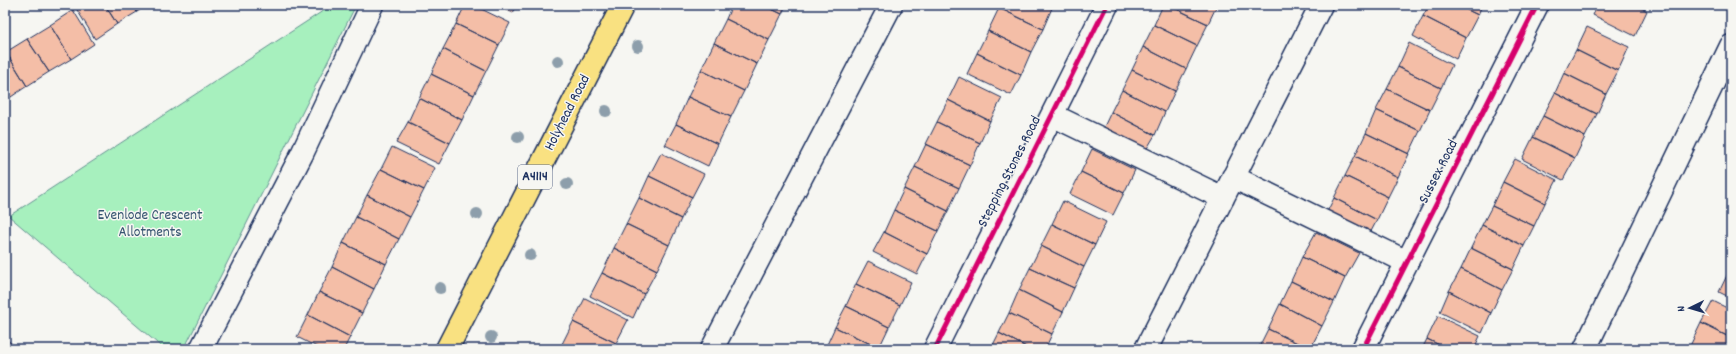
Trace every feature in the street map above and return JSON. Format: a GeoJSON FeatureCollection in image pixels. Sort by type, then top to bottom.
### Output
{"type":"FeatureCollection","features":[{"type":"Feature","properties":{"kind":"highway","name":"Holyhead Road"},"geometry":{"type":"LineString","coordinates":[[447,349],[623,5]]}},
{"type":"Feature","properties":{"kind":"street"},"geometry":{"type":"LineString","coordinates":[[201,349],[302,154],[372,5]]}},
{"type":"Feature","properties":{"kind":"street"},"geometry":{"type":"LineString","coordinates":[[712,349],[891,5]]}},
{"type":"Feature","properties":{"kind":"street","name":"Stepping Stones Road"},"geometry":{"type":"LineString","coordinates":[[935,349],[1107,5]]}},
{"type":"Feature","properties":{"kind":"street"},"geometry":{"type":"LineString","coordinates":[[1146,349],[1321,5]]}},
{"type":"Feature","properties":{"kind":"street","name":"Sussex Road"},"geometry":{"type":"LineString","coordinates":[[1363,349],[1537,5]]}},
{"type":"Feature","properties":{"kind":"street"},"geometry":{"type":"LineString","coordinates":[[1585,349],[1731,46]]}},
{"type":"Feature","properties":{"kind":"street"},"geometry":{"type":"LineString","coordinates":[[1052,116],[1223,198]]}},
{"type":"Feature","properties":{"kind":"street"},"geometry":{"type":"LineString","coordinates":[[1233,178],[1407,262]]}},
{"type":"Feature","properties":{"kind":"green space","name":"Evenlode Crescent Allotments"},"geometry":{"type":"Polygon","coordinates":[[[332,5],[356,5],[184,349],[164,349],[9,216],[332,5]]]}},
{"type":"Feature","properties":{"kind":"building"},"geometry":{"type":"Polygon","coordinates":[[[74,5],[105,5],[117,24],[95,39],[74,5]]]}},
{"type":"Feature","properties":{"kind":"building"},"geometry":{"type":"Polygon","coordinates":[[[105,5],[133,5],[137,12],[117,24],[105,5]]]}},
{"type":"Feature","properties":{"kind":"building"},"geometry":{"type":"Polygon","coordinates":[[[133,5],[147,5],[137,12],[133,5]]]}},
{"type":"Feature","properties":{"kind":"building"},"geometry":{"type":"Polygon","coordinates":[[[465,5],[473,5],[510,23],[499,45],[456,24],[465,5]]]}},
{"type":"Feature","properties":{"kind":"building"},"geometry":{"type":"Polygon","coordinates":[[[498,5],[517,5],[513,13],[498,5]]]}},
{"type":"Feature","properties":{"kind":"building"},"geometry":{"type":"Polygon","coordinates":[[[732,5],[763,5],[782,14],[769,40],[726,19],[732,5]]]}},
{"type":"Feature","properties":{"kind":"building"},"geometry":{"type":"Polygon","coordinates":[[[763,5],[786,5],[782,14],[763,5]]]}},
{"type":"Feature","properties":{"kind":"building"},"geometry":{"type":"Polygon","coordinates":[[[1001,5],[1047,5],[1052,8],[1043,29],[999,8],[1001,5]]]}},
{"type":"Feature","properties":{"kind":"building"},"geometry":{"type":"Polygon","coordinates":[[[1163,5],[1168,5],[1208,24],[1197,46],[1154,25],[1163,5]]]}},
{"type":"Feature","properties":{"kind":"building"},"geometry":{"type":"Polygon","coordinates":[[[1168,5],[1217,5],[1208,24],[1168,5]]]}},
{"type":"Feature","properties":{"kind":"building"},"geometry":{"type":"Polygon","coordinates":[[[1429,5],[1457,5],[1478,15],[1466,38],[1423,16],[1429,5]]]}},
{"type":"Feature","properties":{"kind":"building"},"geometry":{"type":"Polygon","coordinates":[[[1457,5],[1482,5],[1478,15],[1457,5]]]}},
{"type":"Feature","properties":{"kind":"building"},"geometry":{"type":"Polygon","coordinates":[[[1598,5],[1636,5],[1647,11],[1635,36],[1593,15],[1598,5]]]}},
{"type":"Feature","properties":{"kind":"building"},"geometry":{"type":"Polygon","coordinates":[[[999,8],[1043,29],[1031,52],[988,31],[999,8]]]}},
{"type":"Feature","properties":{"kind":"building"},"geometry":{"type":"Polygon","coordinates":[[[73,10],[94,44],[71,59],[50,25],[73,10]]]}},
{"type":"Feature","properties":{"kind":"building"},"geometry":{"type":"Polygon","coordinates":[[[1423,16],[1466,38],[1456,59],[1413,36],[1423,16]]]}},
{"type":"Feature","properties":{"kind":"building"},"geometry":{"type":"Polygon","coordinates":[[[726,19],[769,40],[757,64],[714,43],[726,19]]]}},
{"type":"Feature","properties":{"kind":"building"},"geometry":{"type":"Polygon","coordinates":[[[456,24],[499,45],[486,71],[443,49],[456,24]]]}},
{"type":"Feature","properties":{"kind":"building"},"geometry":{"type":"Polygon","coordinates":[[[50,25],[71,59],[49,72],[27,39],[50,25]]]}},
{"type":"Feature","properties":{"kind":"building"},"geometry":{"type":"Polygon","coordinates":[[[1154,25],[1197,46],[1186,69],[1143,47],[1154,25]]]}},
{"type":"Feature","properties":{"kind":"building"},"geometry":{"type":"Polygon","coordinates":[[[1587,27],[1629,47],[1618,71],[1576,50],[1587,27]]]}},
{"type":"Feature","properties":{"kind":"building"},"geometry":{"type":"Polygon","coordinates":[[[988,31],[1031,52],[1021,75],[977,53],[988,31]]]}},
{"type":"Feature","properties":{"kind":"building"},"geometry":{"type":"Polygon","coordinates":[[[27,39],[49,72],[27,86],[6,52],[27,39]]]}},
{"type":"Feature","properties":{"kind":"building"},"geometry":{"type":"Polygon","coordinates":[[[714,43],[757,64],[744,91],[701,70],[714,43]]]}},
{"type":"Feature","properties":{"kind":"building"},"geometry":{"type":"Polygon","coordinates":[[[1409,43],[1452,65],[1441,88],[1398,67],[1409,43]]]}},
{"type":"Feature","properties":{"kind":"building"},"geometry":{"type":"Polygon","coordinates":[[[1143,47],[1186,69],[1175,91],[1132,70],[1143,47]]]}},
{"type":"Feature","properties":{"kind":"building"},"geometry":{"type":"Polygon","coordinates":[[[443,49],[486,71],[474,95],[431,74],[443,49]]]}},
{"type":"Feature","properties":{"kind":"building"},"geometry":{"type":"Polygon","coordinates":[[[1576,50],[1618,71],[1606,94],[1564,73],[1576,50]]]}},
{"type":"Feature","properties":{"kind":"building"},"geometry":{"type":"Polygon","coordinates":[[[6,52],[27,86],[8,99],[5,95],[6,52]]]}},
{"type":"Feature","properties":{"kind":"building"},"geometry":{"type":"Polygon","coordinates":[[[977,53],[1021,75],[1011,95],[967,74],[977,53]]]}},
{"type":"Feature","properties":{"kind":"building"},"geometry":{"type":"Polygon","coordinates":[[[1398,67],[1441,88],[1430,110],[1387,89],[1398,67]]]}},
{"type":"Feature","properties":{"kind":"building"},"geometry":{"type":"Polygon","coordinates":[[[701,70],[744,91],[731,117],[688,97],[701,70]]]}},
{"type":"Feature","properties":{"kind":"building"},"geometry":{"type":"Polygon","coordinates":[[[1132,70],[1175,91],[1165,112],[1122,90],[1132,70]]]}},
{"type":"Feature","properties":{"kind":"building"},"geometry":{"type":"Polygon","coordinates":[[[1564,73],[1606,94],[1597,114],[1555,93],[1564,73]]]}},
{"type":"Feature","properties":{"kind":"building"},"geometry":{"type":"Polygon","coordinates":[[[431,74],[474,95],[462,120],[419,98],[431,74]]]}},
{"type":"Feature","properties":{"kind":"building"},"geometry":{"type":"Polygon","coordinates":[[[959,77],[1002,98],[990,121],[948,100],[959,77]]]}},
{"type":"Feature","properties":{"kind":"building"},"geometry":{"type":"Polygon","coordinates":[[[1387,89],[1430,110],[1420,131],[1376,110],[1387,89]]]}},
{"type":"Feature","properties":{"kind":"building"},"geometry":{"type":"Polygon","coordinates":[[[1122,90],[1165,112],[1155,135],[1111,112],[1122,90]]]}},
{"type":"Feature","properties":{"kind":"building"},"geometry":{"type":"Polygon","coordinates":[[[1555,93],[1597,114],[1585,137],[1543,116],[1555,93]]]}},
{"type":"Feature","properties":{"kind":"building"},"geometry":{"type":"Polygon","coordinates":[[[688,97],[731,117],[718,144],[676,124],[688,97]]]}},
{"type":"Feature","properties":{"kind":"building"},"geometry":{"type":"Polygon","coordinates":[[[419,98],[462,120],[450,143],[408,122],[419,98]]]}},
{"type":"Feature","properties":{"kind":"building"},"geometry":{"type":"Polygon","coordinates":[[[948,100],[990,121],[980,143],[937,122],[948,100]]]}},
{"type":"Feature","properties":{"kind":"building"},"geometry":{"type":"Polygon","coordinates":[[[1376,110],[1420,131],[1409,154],[1366,133],[1376,110]]]}},
{"type":"Feature","properties":{"kind":"building"},"geometry":{"type":"Polygon","coordinates":[[[1111,112],[1155,135],[1143,155],[1101,133],[1111,112]]]}},
{"type":"Feature","properties":{"kind":"building"},"geometry":{"type":"Polygon","coordinates":[[[1543,116],[1585,137],[1575,158],[1533,137],[1543,116]]]}},
{"type":"Feature","properties":{"kind":"building"},"geometry":{"type":"Polygon","coordinates":[[[408,122],[450,143],[439,164],[396,143],[408,122]]]}},
{"type":"Feature","properties":{"kind":"building"},"geometry":{"type":"Polygon","coordinates":[[[937,122],[980,143],[970,165],[926,144],[937,122]]]}},
{"type":"Feature","properties":{"kind":"building"},"geometry":{"type":"Polygon","coordinates":[[[676,124],[718,144],[708,166],[665,145],[676,124]]]}},
{"type":"Feature","properties":{"kind":"building"},"geometry":{"type":"Polygon","coordinates":[[[1366,133],[1409,154],[1398,177],[1355,156],[1366,133]]]}},
{"type":"Feature","properties":{"kind":"building"},"geometry":{"type":"Polygon","coordinates":[[[1533,137],[1575,158],[1563,180],[1522,159],[1533,137]]]}},
{"type":"Feature","properties":{"kind":"building"},"geometry":{"type":"Polygon","coordinates":[[[926,144],[970,165],[959,188],[915,167],[926,144]]]}},
{"type":"Feature","properties":{"kind":"building"},"geometry":{"type":"Polygon","coordinates":[[[392,147],[435,168],[424,190],[381,169],[392,147]]]}},
{"type":"Feature","properties":{"kind":"building"},"geometry":{"type":"Polygon","coordinates":[[[1092,149],[1135,170],[1124,193],[1081,172],[1092,149]]]}},
{"type":"Feature","properties":{"kind":"building"},"geometry":{"type":"Polygon","coordinates":[[[661,153],[704,174],[692,197],[649,176],[661,153]]]}},
{"type":"Feature","properties":{"kind":"building"},"geometry":{"type":"Polygon","coordinates":[[[1355,156],[1398,177],[1388,197],[1345,176],[1355,156]]]}},
{"type":"Feature","properties":{"kind":"building"},"geometry":{"type":"Polygon","coordinates":[[[1515,159],[1557,180],[1545,203],[1503,182],[1515,159]]]}},
{"type":"Feature","properties":{"kind":"building"},"geometry":{"type":"Polygon","coordinates":[[[915,167],[959,188],[948,211],[904,189],[915,167]]]}},
{"type":"Feature","properties":{"kind":"building"},"geometry":{"type":"Polygon","coordinates":[[[381,169],[424,190],[410,217],[367,195],[381,169]]]}},
{"type":"Feature","properties":{"kind":"building"},"geometry":{"type":"Polygon","coordinates":[[[1081,172],[1124,193],[1113,215],[1070,194],[1081,172]]]}},
{"type":"Feature","properties":{"kind":"building"},"geometry":{"type":"Polygon","coordinates":[[[649,176],[692,197],[681,219],[639,198],[649,176]]]}},
{"type":"Feature","properties":{"kind":"building"},"geometry":{"type":"Polygon","coordinates":[[[1345,176],[1388,197],[1377,220],[1334,198],[1345,176]]]}},
{"type":"Feature","properties":{"kind":"building"},"geometry":{"type":"Polygon","coordinates":[[[1503,182],[1545,203],[1534,226],[1492,206],[1503,182]]]}},
{"type":"Feature","properties":{"kind":"building"},"geometry":{"type":"Polygon","coordinates":[[[904,189],[948,211],[938,231],[894,210],[904,189]]]}},
{"type":"Feature","properties":{"kind":"building"},"geometry":{"type":"Polygon","coordinates":[[[367,195],[410,217],[399,239],[356,217],[367,195]]]}},
{"type":"Feature","properties":{"kind":"building"},"geometry":{"type":"Polygon","coordinates":[[[639,198],[681,219],[669,245],[626,224],[639,198]]]}},
{"type":"Feature","properties":{"kind":"building"},"geometry":{"type":"Polygon","coordinates":[[[1334,198],[1377,220],[1366,241],[1324,218],[1334,198]]]}},
{"type":"Feature","properties":{"kind":"building"},"geometry":{"type":"Polygon","coordinates":[[[1063,201],[1106,222],[1095,245],[1052,224],[1063,201]]]}},
{"type":"Feature","properties":{"kind":"building"},"geometry":{"type":"Polygon","coordinates":[[[1492,206],[1534,226],[1524,246],[1482,225],[1492,206]]]}},
{"type":"Feature","properties":{"kind":"building"},"geometry":{"type":"Polygon","coordinates":[[[894,210],[938,231],[927,254],[884,232],[894,210]]]}},
{"type":"Feature","properties":{"kind":"building"},"geometry":{"type":"Polygon","coordinates":[[[356,217],[399,239],[386,264],[343,243],[356,217]]]}},
{"type":"Feature","properties":{"kind":"building"},"geometry":{"type":"Polygon","coordinates":[[[626,224],[669,245],[657,270],[614,248],[626,224]]]}},
{"type":"Feature","properties":{"kind":"building"},"geometry":{"type":"Polygon","coordinates":[[[1052,224],[1095,245],[1084,267],[1041,246],[1052,224]]]}},
{"type":"Feature","properties":{"kind":"building"},"geometry":{"type":"Polygon","coordinates":[[[1482,225],[1524,246],[1513,269],[1471,248],[1482,225]]]}},
{"type":"Feature","properties":{"kind":"building"},"geometry":{"type":"Polygon","coordinates":[[[884,232],[927,254],[917,274],[873,252],[884,232]]]}},
{"type":"Feature","properties":{"kind":"building"},"geometry":{"type":"Polygon","coordinates":[[[1316,232],[1359,253],[1345,278],[1302,257],[1316,232]]]}},
{"type":"Feature","properties":{"kind":"building"},"geometry":{"type":"Polygon","coordinates":[[[343,243],[386,264],[374,289],[332,267],[343,243]]]}},
{"type":"Feature","properties":{"kind":"building"},"geometry":{"type":"Polygon","coordinates":[[[1041,246],[1084,267],[1074,288],[1030,268],[1041,246]]]}},
{"type":"Feature","properties":{"kind":"building"},"geometry":{"type":"Polygon","coordinates":[[[614,248],[657,270],[644,294],[602,273],[614,248]]]}},
{"type":"Feature","properties":{"kind":"building"},"geometry":{"type":"Polygon","coordinates":[[[1471,248],[1513,269],[1502,290],[1461,269],[1471,248]]]}},
{"type":"Feature","properties":{"kind":"building"},"geometry":{"type":"Polygon","coordinates":[[[1302,257],[1345,278],[1334,302],[1291,281],[1302,257]]]}},
{"type":"Feature","properties":{"kind":"building"},"geometry":{"type":"Polygon","coordinates":[[[868,261],[911,282],[900,305],[856,284],[868,261]]]}},
{"type":"Feature","properties":{"kind":"building"},"geometry":{"type":"Polygon","coordinates":[[[332,267],[374,289],[362,313],[319,292],[332,267]]]}},
{"type":"Feature","properties":{"kind":"building"},"geometry":{"type":"Polygon","coordinates":[[[1731,267],[1731,298],[1719,292],[1731,267]]]}},
{"type":"Feature","properties":{"kind":"building"},"geometry":{"type":"Polygon","coordinates":[[[1030,268],[1074,288],[1063,312],[1019,290],[1030,268]]]}},
{"type":"Feature","properties":{"kind":"building"},"geometry":{"type":"Polygon","coordinates":[[[1461,269],[1502,290],[1491,313],[1449,291],[1461,269]]]}},
{"type":"Feature","properties":{"kind":"building"},"geometry":{"type":"Polygon","coordinates":[[[602,273],[644,294],[633,318],[590,296],[602,273]]]}},
{"type":"Feature","properties":{"kind":"building"},"geometry":{"type":"Polygon","coordinates":[[[1291,281],[1334,302],[1322,326],[1280,304],[1291,281]]]}},
{"type":"Feature","properties":{"kind":"building"},"geometry":{"type":"Polygon","coordinates":[[[856,284],[900,305],[889,327],[846,306],[856,284]]]}},
{"type":"Feature","properties":{"kind":"building"},"geometry":{"type":"Polygon","coordinates":[[[1019,290],[1063,312],[1052,334],[1009,313],[1019,290]]]}},
{"type":"Feature","properties":{"kind":"building"},"geometry":{"type":"Polygon","coordinates":[[[1449,291],[1491,313],[1482,333],[1440,312],[1449,291]]]}},
{"type":"Feature","properties":{"kind":"building"},"geometry":{"type":"Polygon","coordinates":[[[319,292],[362,313],[350,337],[308,315],[319,292]]]}},
{"type":"Feature","properties":{"kind":"building"},"geometry":{"type":"Polygon","coordinates":[[[585,298],[628,320],[616,343],[573,322],[585,298]]]}},
{"type":"Feature","properties":{"kind":"building"},"geometry":{"type":"Polygon","coordinates":[[[1713,301],[1731,310],[1731,338],[1701,323],[1713,301]]]}},
{"type":"Feature","properties":{"kind":"building"},"geometry":{"type":"Polygon","coordinates":[[[1280,304],[1322,326],[1310,349],[1268,329],[1280,304]]]}},
{"type":"Feature","properties":{"kind":"building"},"geometry":{"type":"Polygon","coordinates":[[[846,306],[889,327],[879,348],[835,327],[846,306]]]}},
{"type":"Feature","properties":{"kind":"building"},"geometry":{"type":"Polygon","coordinates":[[[1009,313],[1052,334],[1045,349],[1030,349],[999,333],[1009,313]]]}},
{"type":"Feature","properties":{"kind":"building"},"geometry":{"type":"Polygon","coordinates":[[[308,315],[350,337],[344,349],[321,349],[297,337],[308,315]]]}},
{"type":"Feature","properties":{"kind":"building"},"geometry":{"type":"Polygon","coordinates":[[[1438,316],[1480,336],[1474,349],[1448,349],[1427,339],[1438,316]]]}},
{"type":"Feature","properties":{"kind":"building"},"geometry":{"type":"Polygon","coordinates":[[[573,322],[616,343],[613,349],[573,349],[562,344],[573,322]]]}},
{"type":"Feature","properties":{"kind":"building"},"geometry":{"type":"Polygon","coordinates":[[[1701,323],[1731,338],[1731,349],[1689,348],[1701,323]]]}},
{"type":"Feature","properties":{"kind":"building"},"geometry":{"type":"Polygon","coordinates":[[[835,327],[879,348],[825,349],[835,327]]]}},
{"type":"Feature","properties":{"kind":"building"},"geometry":{"type":"Polygon","coordinates":[[[1268,329],[1310,349],[1258,349],[1268,329]]]}},
{"type":"Feature","properties":{"kind":"building"},"geometry":{"type":"Polygon","coordinates":[[[999,333],[1030,349],[991,349],[999,333]]]}},
{"type":"Feature","properties":{"kind":"building"},"geometry":{"type":"Polygon","coordinates":[[[5,338],[18,349],[5,349],[5,338]]]}},
{"type":"Feature","properties":{"kind":"building"},"geometry":{"type":"Polygon","coordinates":[[[1427,339],[1448,349],[1422,349],[1427,339]]]}},
{"type":"Feature","properties":{"kind":"cycle path"},"geometry":{"type":"LineString","coordinates":[[935,349],[1107,5]]}},
{"type":"Feature","properties":{"kind":"cycle path"},"geometry":{"type":"LineString","coordinates":[[1363,349],[1537,5]]}}]}
